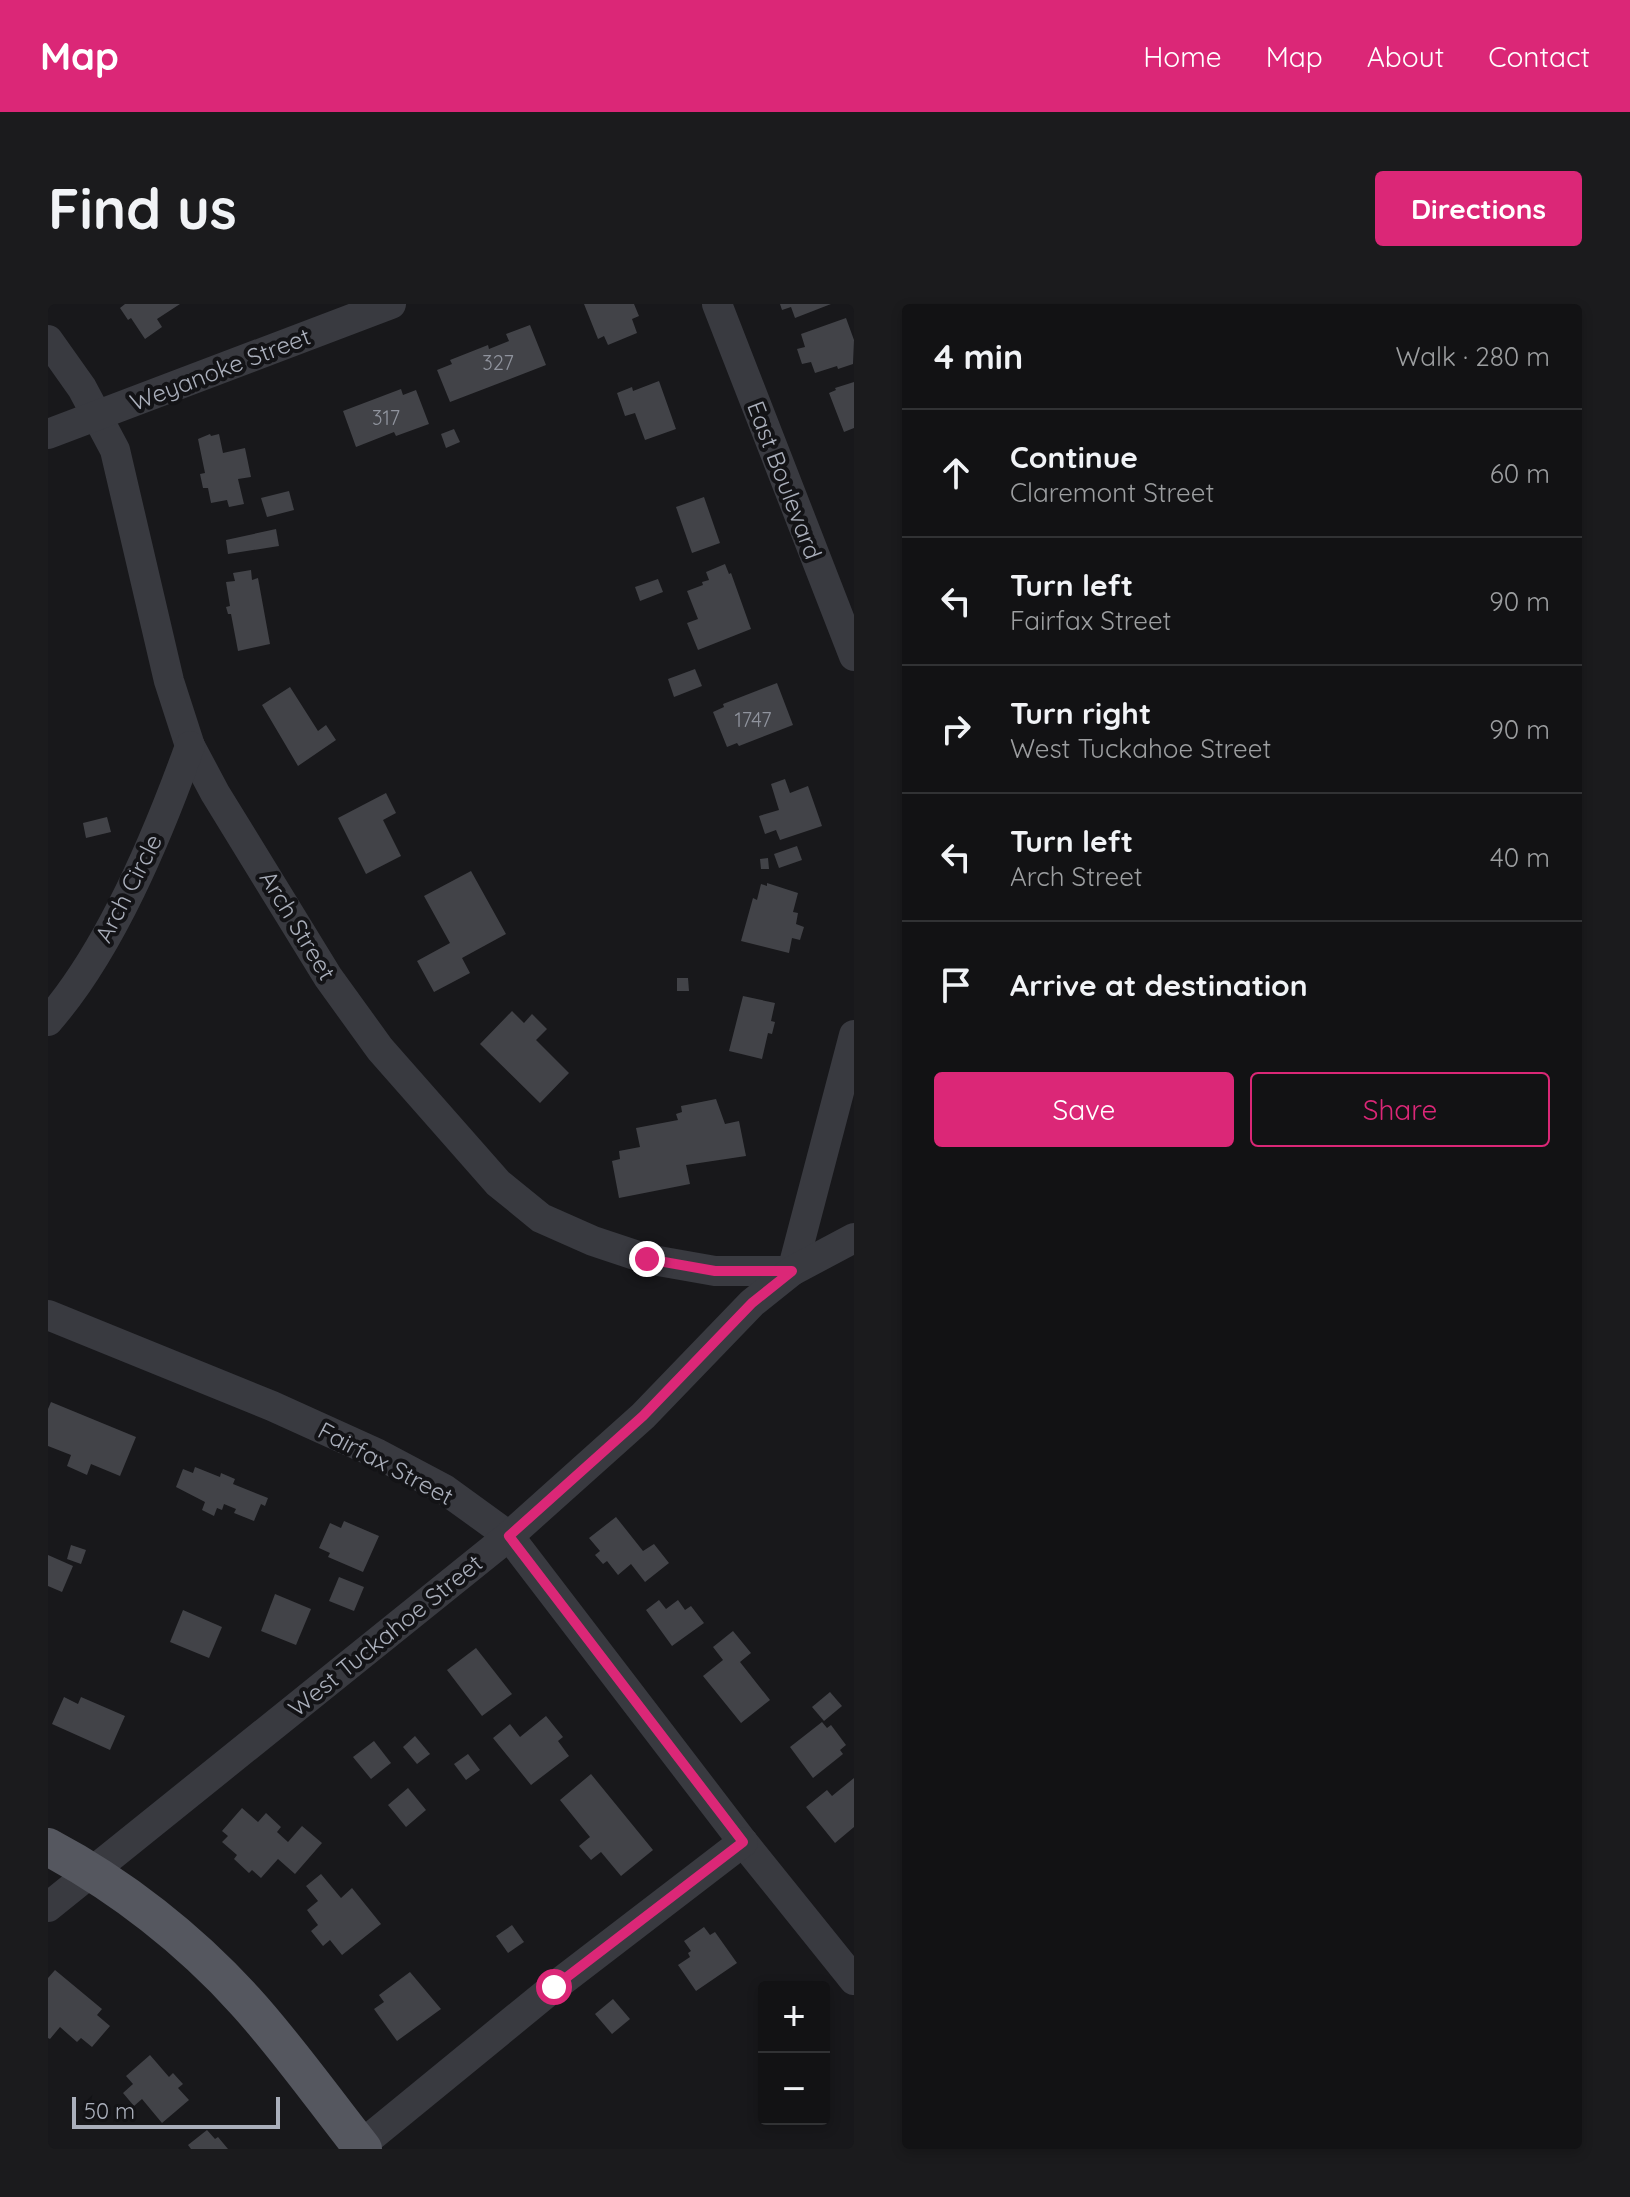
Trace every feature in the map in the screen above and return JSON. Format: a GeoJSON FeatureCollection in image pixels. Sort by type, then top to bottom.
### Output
{"type":"FeatureCollection","features":[{"type":"Feature","properties":{"kind":"main road"},"geometry":{"type":"LineString","coordinates":[[48,1847],[93,1873],[155,1918],[246,2002],[360,2148]]}},
{"type":"Feature","properties":{"kind":"street","name":"Weyanoke Street"},"geometry":{"type":"LineString","coordinates":[[48,434],[391,304]]}},
{"type":"Feature","properties":{"kind":"street","name":"East Boulevard"},"geometry":{"type":"LineString","coordinates":[[717,304],[854,656]]}},
{"type":"Feature","properties":{"kind":"street","name":"Arch Street"},"geometry":{"type":"LineString","coordinates":[[48,340],[99,415],[115,450],[169,681],[190,746],[215,793],[328,977],[380,1049],[498,1183],[541,1218],[593,1241],[647,1259],[715,1271],[792,1271]]}},
{"type":"Feature","properties":{"kind":"street","name":"Arch Circle"},"geometry":{"type":"LineString","coordinates":[[48,1021],[64,1003],[90,963],[129,892],[169,805],[190,746]]}},
{"type":"Feature","properties":{"kind":"street"},"geometry":{"type":"LineString","coordinates":[[792,1271],[854,1035]]}},
{"type":"Feature","properties":{"kind":"street","name":"West Tuckahoe Street"},"geometry":{"type":"LineString","coordinates":[[48,1907],[509,1536],[643,1416],[752,1303],[792,1271],[854,1238]]}},
{"type":"Feature","properties":{"kind":"street","name":"Fairfax Street"},"geometry":{"type":"LineString","coordinates":[[48,1315],[272,1406],[378,1454],[444,1489],[509,1536],[743,1842],[854,1980]]}},
{"type":"Feature","properties":{"kind":"street"},"geometry":{"type":"LineString","coordinates":[[360,2148],[554,1987],[743,1842]]}},
{"type":"Feature","properties":{"kind":"building"},"geometry":{"type":"Polygon","coordinates":[[[125,304],[180,304],[157,319],[162,327],[145,339],[120,308],[125,304]]]}},
{"type":"Feature","properties":{"kind":"building"},"geometry":{"type":"Polygon","coordinates":[[[584,304],[634,304],[639,316],[632,319],[637,333],[608,345],[604,336],[598,339],[584,304]]]}},
{"type":"Feature","properties":{"kind":"building"},"geometry":{"type":"Polygon","coordinates":[[[780,304],[831,304],[795,318],[791,307],[782,310],[780,304]]]}},
{"type":"Feature","properties":{"kind":"building"},"geometry":{"type":"Polygon","coordinates":[[[846,318],[854,340],[853,364],[815,373],[811,362],[802,364],[797,349],[805,347],[801,334],[846,318]]]}},
{"type":"Feature","properties":{"kind":"building"},"geometry":{"type":"Polygon","coordinates":[[[530,325],[546,365],[450,402],[437,370],[452,364],[450,360],[488,345],[489,349],[509,341],[506,334],[530,325]]]}},
{"type":"Feature","properties":{"kind":"building"},"geometry":{"type":"Polygon","coordinates":[[[659,381],[676,429],[645,440],[635,413],[625,416],[617,393],[632,387],[633,391],[659,381]]]}},
{"type":"Feature","properties":{"kind":"building"},"geometry":{"type":"Polygon","coordinates":[[[854,382],[854,428],[844,432],[829,393],[854,382]]]}},
{"type":"Feature","properties":{"kind":"building"},"geometry":{"type":"Polygon","coordinates":[[[401,389],[403,395],[416,390],[429,424],[396,436],[394,432],[356,447],[343,411],[401,389]]]}},
{"type":"Feature","properties":{"kind":"building"},"geometry":{"type":"Polygon","coordinates":[[[454,429],[460,442],[446,448],[441,434],[454,429]]]}},
{"type":"Feature","properties":{"kind":"building"},"geometry":{"type":"Polygon","coordinates":[[[219,434],[223,453],[245,448],[251,477],[238,479],[244,504],[229,507],[227,500],[211,503],[208,488],[203,488],[200,474],[205,473],[198,439],[219,434]]]}},
{"type":"Feature","properties":{"kind":"building"},"geometry":{"type":"Polygon","coordinates":[[[289,491],[294,510],[267,517],[261,498],[289,491]]]}},
{"type":"Feature","properties":{"kind":"building"},"geometry":{"type":"Polygon","coordinates":[[[704,497],[720,543],[692,553],[676,507],[704,497]]]}},
{"type":"Feature","properties":{"kind":"building"},"geometry":{"type":"Polygon","coordinates":[[[276,529],[279,546],[228,554],[226,540],[276,529]]]}},
{"type":"Feature","properties":{"kind":"building"},"geometry":{"type":"Polygon","coordinates":[[[725,564],[751,629],[698,650],[687,623],[698,619],[687,591],[709,580],[706,572],[725,564]]]}},
{"type":"Feature","properties":{"kind":"building"},"geometry":{"type":"Polygon","coordinates":[[[251,570],[252,580],[258,578],[270,644],[238,651],[231,614],[228,614],[226,607],[230,606],[226,582],[235,581],[233,573],[251,570]]]}},
{"type":"Feature","properties":{"kind":"building"},"geometry":{"type":"Polygon","coordinates":[[[658,579],[663,592],[640,601],[635,587],[658,579]]]}},
{"type":"Feature","properties":{"kind":"building"},"geometry":{"type":"Polygon","coordinates":[[[695,669],[702,686],[674,697],[668,679],[695,669]]]}},
{"type":"Feature","properties":{"kind":"building"},"geometry":{"type":"Polygon","coordinates":[[[777,683],[793,725],[739,746],[737,743],[727,747],[713,712],[724,707],[723,704],[777,683]]]}},
{"type":"Feature","properties":{"kind":"building"},"geometry":{"type":"Polygon","coordinates":[[[290,687],[318,731],[326,725],[336,740],[298,766],[262,705],[290,687]]]}},
{"type":"Feature","properties":{"kind":"building"},"geometry":{"type":"Polygon","coordinates":[[[785,779],[790,793],[808,786],[822,826],[780,840],[776,830],[765,834],[759,816],[779,810],[771,784],[785,779]]]}},
{"type":"Feature","properties":{"kind":"building"},"geometry":{"type":"Polygon","coordinates":[[[386,793],[396,813],[383,820],[401,856],[366,874],[338,818],[386,793]]]}},
{"type":"Feature","properties":{"kind":"building"},"geometry":{"type":"Polygon","coordinates":[[[107,817],[111,832],[86,838],[83,823],[107,817]]]}},
{"type":"Feature","properties":{"kind":"building"},"geometry":{"type":"Polygon","coordinates":[[[797,846],[802,860],[779,868],[774,854],[797,846]]]}},
{"type":"Feature","properties":{"kind":"building"},"geometry":{"type":"Polygon","coordinates":[[[768,858],[769,869],[761,869],[760,859],[768,858]]]}},
{"type":"Feature","properties":{"kind":"building"},"geometry":{"type":"Polygon","coordinates":[[[471,871],[506,934],[462,958],[470,973],[434,992],[417,961],[450,943],[424,896],[471,871]]]}},
{"type":"Feature","properties":{"kind":"building"},"geometry":{"type":"Polygon","coordinates":[[[767,883],[798,893],[793,912],[798,913],[796,924],[804,927],[800,940],[792,938],[789,953],[741,941],[753,898],[757,900],[761,884],[767,886],[767,883]]]}},
{"type":"Feature","properties":{"kind":"building"},"geometry":{"type":"Polygon","coordinates":[[[677,978],[688,978],[689,991],[677,991],[677,978]]]}},
{"type":"Feature","properties":{"kind":"building"},"geometry":{"type":"Polygon","coordinates":[[[743,996],[775,1003],[771,1021],[775,1022],[772,1034],[768,1033],[762,1059],[729,1051],[743,996]]]}},
{"type":"Feature","properties":{"kind":"building"},"geometry":{"type":"Polygon","coordinates":[[[512,1011],[524,1023],[532,1014],[547,1029],[536,1040],[569,1073],[540,1103],[480,1044],[512,1011]]]}},
{"type":"Feature","properties":{"kind":"building"},"geometry":{"type":"Polygon","coordinates":[[[716,1099],[725,1124],[739,1121],[746,1156],[686,1165],[690,1184],[619,1198],[612,1161],[620,1159],[619,1151],[640,1147],[636,1128],[678,1120],[676,1114],[682,1112],[681,1106],[716,1099]]]}},
{"type":"Feature","properties":{"kind":"building"},"geometry":{"type":"Polygon","coordinates":[[[51,1402],[136,1437],[120,1476],[91,1464],[87,1475],[67,1466],[71,1455],[48,1446],[48,1409],[51,1402]]]}},
{"type":"Feature","properties":{"kind":"building"},"geometry":{"type":"Polygon","coordinates":[[[195,1467],[235,1479],[233,1484],[268,1498],[265,1506],[261,1504],[254,1521],[234,1513],[236,1509],[224,1504],[222,1510],[217,1508],[214,1516],[202,1510],[205,1502],[176,1487],[183,1469],[193,1473],[195,1467]]]}},
{"type":"Feature","properties":{"kind":"building"},"geometry":{"type":"Polygon","coordinates":[[[616,1517],[643,1551],[654,1544],[669,1563],[645,1582],[631,1564],[618,1575],[607,1561],[603,1564],[595,1555],[600,1551],[589,1538],[616,1517]]]}},
{"type":"Feature","properties":{"kind":"building"},"geometry":{"type":"Polygon","coordinates":[[[344,1521],[379,1536],[363,1572],[328,1557],[330,1553],[319,1548],[330,1523],[341,1528],[344,1521]]]}},
{"type":"Feature","properties":{"kind":"building"},"geometry":{"type":"Polygon","coordinates":[[[71,1545],[86,1550],[81,1564],[67,1559],[71,1545]]]}},
{"type":"Feature","properties":{"kind":"building"},"geometry":{"type":"Polygon","coordinates":[[[48,1555],[73,1566],[62,1592],[48,1586],[48,1555]]]}},
{"type":"Feature","properties":{"kind":"building"},"geometry":{"type":"Polygon","coordinates":[[[339,1577],[364,1587],[354,1611],[329,1601],[339,1577]]]}},
{"type":"Feature","properties":{"kind":"building"},"geometry":{"type":"Polygon","coordinates":[[[275,1594],[311,1609],[296,1645],[261,1631],[275,1594]]]}},
{"type":"Feature","properties":{"kind":"building"},"geometry":{"type":"Polygon","coordinates":[[[659,1600],[666,1609],[678,1600],[685,1610],[691,1606],[704,1623],[672,1646],[646,1610],[659,1600]]]}},
{"type":"Feature","properties":{"kind":"building"},"geometry":{"type":"Polygon","coordinates":[[[183,1610],[222,1627],[209,1658],[170,1642],[183,1610]]]}},
{"type":"Feature","properties":{"kind":"building"},"geometry":{"type":"Polygon","coordinates":[[[733,1631],[751,1653],[740,1662],[770,1700],[741,1723],[703,1676],[723,1660],[713,1647],[733,1631]]]}},
{"type":"Feature","properties":{"kind":"building"},"geometry":{"type":"Polygon","coordinates":[[[476,1648],[512,1694],[482,1716],[447,1670],[476,1648]]]}},
{"type":"Feature","properties":{"kind":"building"},"geometry":{"type":"Polygon","coordinates":[[[830,1692],[842,1706],[824,1721],[812,1707],[830,1692]]]}},
{"type":"Feature","properties":{"kind":"building"},"geometry":{"type":"Polygon","coordinates":[[[64,1697],[78,1704],[81,1697],[125,1716],[110,1750],[52,1724],[64,1697]]]}},
{"type":"Feature","properties":{"kind":"building"},"geometry":{"type":"Polygon","coordinates":[[[546,1716],[563,1737],[558,1741],[569,1756],[531,1785],[493,1738],[510,1724],[520,1737],[546,1716]]]}},
{"type":"Feature","properties":{"kind":"building"},"geometry":{"type":"Polygon","coordinates":[[[822,1722],[827,1728],[831,1725],[846,1745],[840,1750],[843,1754],[813,1778],[790,1747],[822,1722]]]}},
{"type":"Feature","properties":{"kind":"building"},"geometry":{"type":"Polygon","coordinates":[[[415,1736],[430,1754],[417,1764],[403,1747],[415,1736]]]}},
{"type":"Feature","properties":{"kind":"building"},"geometry":{"type":"Polygon","coordinates":[[[374,1741],[391,1763],[371,1779],[353,1757],[374,1741]]]}},
{"type":"Feature","properties":{"kind":"building"},"geometry":{"type":"Polygon","coordinates":[[[468,1754],[480,1770],[466,1780],[454,1764],[468,1754]]]}},
{"type":"Feature","properties":{"kind":"building"},"geometry":{"type":"Polygon","coordinates":[[[591,1774],[653,1850],[621,1876],[601,1852],[591,1860],[579,1846],[590,1837],[560,1800],[591,1774]]]}},
{"type":"Feature","properties":{"kind":"building"},"geometry":{"type":"Polygon","coordinates":[[[854,1778],[854,1827],[835,1843],[806,1807],[827,1790],[832,1796],[854,1778]]]}},
{"type":"Feature","properties":{"kind":"building"},"geometry":{"type":"Polygon","coordinates":[[[408,1788],[426,1810],[406,1827],[388,1805],[408,1788]]]}},
{"type":"Feature","properties":{"kind":"building"},"geometry":{"type":"Polygon","coordinates":[[[242,1808],[258,1822],[266,1813],[281,1827],[277,1832],[288,1842],[302,1826],[322,1843],[295,1874],[278,1859],[261,1878],[252,1870],[249,1873],[234,1859],[237,1855],[222,1842],[228,1836],[222,1831],[242,1808]]]}},
{"type":"Feature","properties":{"kind":"building"},"geometry":{"type":"Polygon","coordinates":[[[321,1874],[341,1898],[352,1888],[381,1924],[342,1955],[330,1940],[323,1946],[311,1931],[318,1925],[307,1910],[318,1901],[306,1886],[321,1874]]]}},
{"type":"Feature","properties":{"kind":"building"},"geometry":{"type":"Polygon","coordinates":[[[512,1925],[524,1942],[508,1953],[496,1936],[512,1925]]]}},
{"type":"Feature","properties":{"kind":"building"},"geometry":{"type":"Polygon","coordinates":[[[704,1927],[710,1935],[715,1932],[737,1963],[696,1991],[678,1965],[690,1957],[688,1953],[691,1951],[684,1941],[704,1927]]]}},
{"type":"Feature","properties":{"kind":"building"},"geometry":{"type":"Polygon","coordinates":[[[55,1970],[102,2009],[97,2015],[110,2026],[92,2047],[81,2038],[77,2042],[60,2027],[48,2038],[48,1978],[55,1970]]]}},
{"type":"Feature","properties":{"kind":"building"},"geometry":{"type":"Polygon","coordinates":[[[410,1972],[441,2009],[397,2041],[374,2009],[384,2002],[379,1995],[410,1972]]]}},
{"type":"Feature","properties":{"kind":"building"},"geometry":{"type":"Polygon","coordinates":[[[613,1999],[630,2019],[612,2034],[595,2014],[613,1999]]]}},
{"type":"Feature","properties":{"kind":"building"},"geometry":{"type":"Polygon","coordinates":[[[150,2055],[169,2077],[173,2073],[183,2084],[178,2088],[189,2100],[162,2123],[142,2099],[134,2106],[123,2093],[133,2084],[126,2076],[150,2055]]]}},
{"type":"Feature","properties":{"kind":"building"},"geometry":{"type":"Polygon","coordinates":[[[207,2130],[228,2149],[191,2149],[188,2145],[207,2130]]]}},
{"type":"Feature","properties":{"kind":"route"},"geometry":{"type":"LineString","coordinates":[[554,1987],[743,1842],[509,1536],[643,1416],[752,1303],[792,1271],[715,1271],[647,1259]]}}]}
